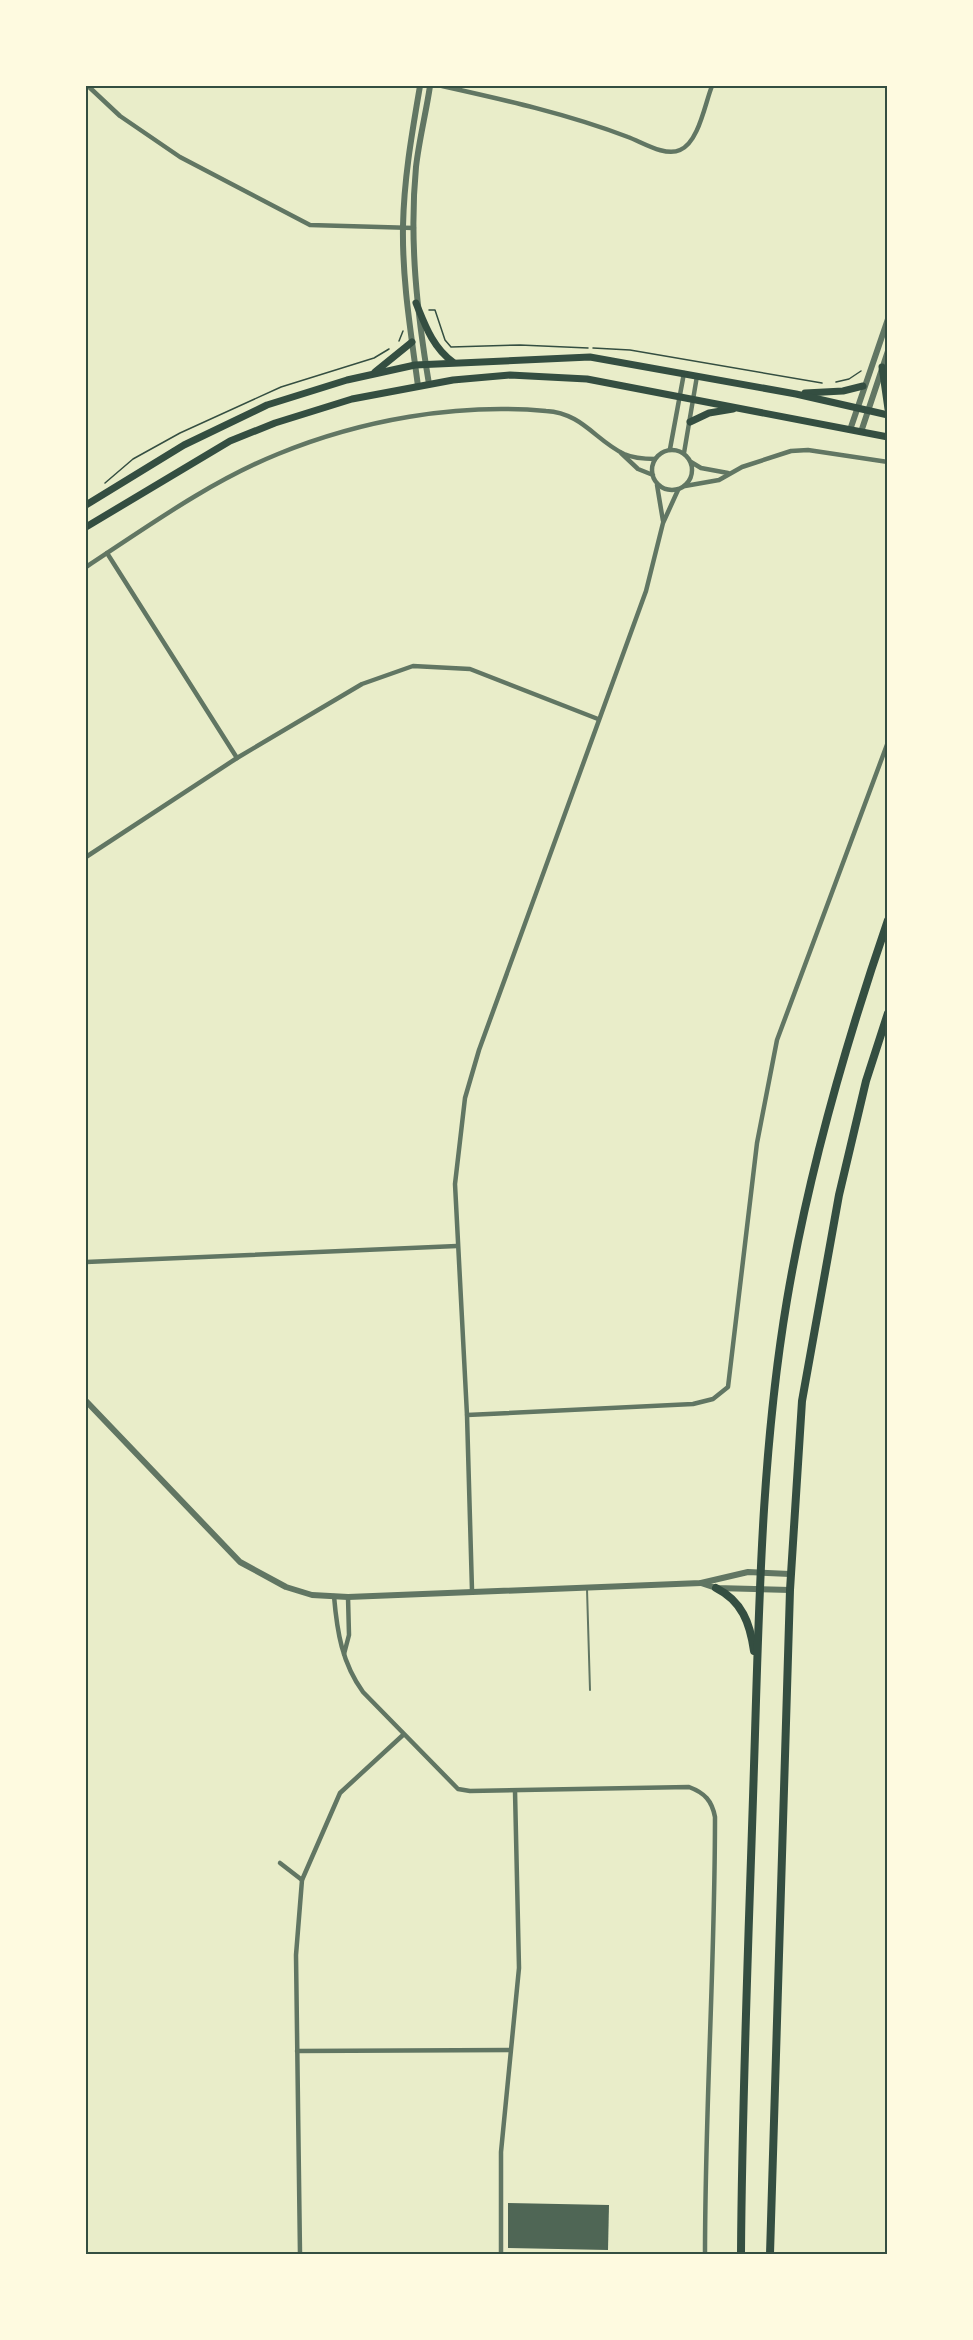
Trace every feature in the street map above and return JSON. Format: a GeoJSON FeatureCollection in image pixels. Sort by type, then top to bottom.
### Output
{"type":"FeatureCollection","features":[{"type":"Feature","properties":{"kind":"main road"},"geometry":{"type":"LineString","coordinates":[[416,303],[435,344],[442,354],[453,362]]}},
{"type":"Feature","properties":{"kind":"main road"},"geometry":{"type":"LineString","coordinates":[[370,375],[412,342]]}},
{"type":"Feature","properties":{"kind":"main road"},"geometry":{"type":"LineString","coordinates":[[86,505],[184,445],[267,405],[370,375],[415,365],[590,357],[684,372],[888,415]]}},
{"type":"Feature","properties":{"kind":"main road"},"geometry":{"type":"LineString","coordinates":[[882,367],[888,409]]}},
{"type":"Feature","properties":{"kind":"main road"},"geometry":{"type":"LineString","coordinates":[[86,527],[230,441],[275,423],[352,399],[429,384],[510,375],[587,379],[888,437]]}},
{"type":"Feature","properties":{"kind":"main road"},"geometry":{"type":"LineString","coordinates":[[796,394],[843,391],[863,386]]}},
{"type":"Feature","properties":{"kind":"main road"},"geometry":{"type":"LineString","coordinates":[[690,422],[709,413],[739,408]]}},
{"type":"Feature","properties":{"kind":"main road"},"geometry":{"type":"LineString","coordinates":[[741,2254],[760,1587],[772,1414],[789,1290],[808,1188],[837,1072],[888,920]]}},
{"type":"Feature","properties":{"kind":"main road"},"geometry":{"type":"LineString","coordinates":[[771,2252],[790,1574],[800,1423],[813,1332],[839,1195],[866,1081],[888,1014]]}},
{"type":"Feature","properties":{"kind":"main road"},"geometry":{"type":"LineString","coordinates":[[716,1588],[729,1594],[743,1611],[749,1627],[757,1671]]}},
{"type":"Feature","properties":{"kind":"street"},"geometry":{"type":"LineString","coordinates":[[88,86],[120,116],[180,157],[310,225],[414,228]]}},
{"type":"Feature","properties":{"kind":"street"},"geometry":{"type":"LineString","coordinates":[[418,386],[406,304],[403,227],[406,167],[420,86]]}},
{"type":"Feature","properties":{"kind":"street"},"geometry":{"type":"LineString","coordinates":[[429,384],[416,303],[414,228],[416,168],[430,86]]}},
{"type":"Feature","properties":{"kind":"street"},"geometry":{"type":"LineString","coordinates":[[442,86],[526,105],[604,128],[667,152],[680,150],[693,136],[712,86]]}},
{"type":"Feature","properties":{"kind":"street"},"geometry":{"type":"LineString","coordinates":[[850,430],[863,386],[888,319]]}},
{"type":"Feature","properties":{"kind":"street"},"geometry":{"type":"LineString","coordinates":[[861,432],[866,411],[888,351]]}},
{"type":"Feature","properties":{"kind":"street"},"geometry":{"type":"LineString","coordinates":[[621,453],[655,459],[670,449],[684,372]]}},
{"type":"Feature","properties":{"kind":"street"},"geometry":{"type":"LineString","coordinates":[[684,453],[698,375]]}},
{"type":"Feature","properties":{"kind":"street"},"geometry":{"type":"LineString","coordinates":[[86,567],[225,480],[277,454],[340,432],[395,419],[426,414],[506,409],[553,411],[588,426],[638,469],[653,475]]}},
{"type":"Feature","properties":{"kind":"street"},"geometry":{"type":"LineString","coordinates":[[670,449],[684,453],[691,462],[707,470],[728,473]]}},
{"type":"Feature","properties":{"kind":"street"},"geometry":{"type":"LineString","coordinates":[[656,483],[670,490],[678,490],[685,486],[719,480],[728,473],[772,455],[807,450],[888,462]]}},
{"type":"Feature","properties":{"kind":"street"},"geometry":{"type":"LineString","coordinates":[[655,459],[653,475],[663,523]]}},
{"type":"Feature","properties":{"kind":"street"},"geometry":{"type":"LineString","coordinates":[[685,486],[693,472],[691,462]]}},
{"type":"Feature","properties":{"kind":"street"},"geometry":{"type":"LineString","coordinates":[[472,1590],[467,1414],[455,1184],[465,1098],[479,1050],[597,718],[646,591],[663,523],[678,490]]}},
{"type":"Feature","properties":{"kind":"street"},"geometry":{"type":"LineString","coordinates":[[107,553],[237,758]]}},
{"type":"Feature","properties":{"kind":"street"},"geometry":{"type":"LineString","coordinates":[[86,857],[237,758],[362,684],[413,666],[470,669],[597,718]]}},
{"type":"Feature","properties":{"kind":"street"},"geometry":{"type":"LineString","coordinates":[[467,1414],[693,1404],[713,1399],[728,1387],[758,1143],[777,1041],[888,742]]}},
{"type":"Feature","properties":{"kind":"street"},"geometry":{"type":"LineString","coordinates":[[86,1253],[87,1261],[457,1246]]}},
{"type":"Feature","properties":{"kind":"street"},"geometry":{"type":"LineString","coordinates":[[86,1401],[240,1562],[286,1587],[312,1595],[348,1597],[701,1582],[761,1572],[790,1574]]}},
{"type":"Feature","properties":{"kind":"street"},"geometry":{"type":"LineString","coordinates":[[701,1582],[716,1588],[760,1587],[790,1590]]}},
{"type":"Feature","properties":{"kind":"street"},"geometry":{"type":"LineString","coordinates":[[334,1596],[337,1635],[350,1674],[363,1692],[403,1735],[458,1789],[515,1791],[689,1787],[700,1792],[712,1803],[715,1817],[715,1932],[705,2144],[705,2254]]}},
{"type":"Feature","properties":{"kind":"street"},"geometry":{"type":"LineString","coordinates":[[344,1654],[349,1635],[348,1597]]}},
{"type":"Feature","properties":{"kind":"street"},"geometry":{"type":"LineString","coordinates":[[300,2254],[296,1955],[302,1880],[340,1793],[403,1735]]}},
{"type":"Feature","properties":{"kind":"street"},"geometry":{"type":"LineString","coordinates":[[501,2254],[501,2152],[519,1968],[515,1791]]}},
{"type":"Feature","properties":{"kind":"street"},"geometry":{"type":"LineString","coordinates":[[280,1863],[302,1880]]}},
{"type":"Feature","properties":{"kind":"street"},"geometry":{"type":"LineString","coordinates":[[297,2051],[510,2050]]}},
{"type":"Feature","properties":{"kind":"lane"},"geometry":{"type":"LineString","coordinates":[[587,1586],[590,1690]]}},
{"type":"Feature","properties":{"kind":"building"},"geometry":{"type":"Polygon","coordinates":[[[508,2203],[609,2205],[608,2250],[508,2248],[508,2203]]]}}]}
